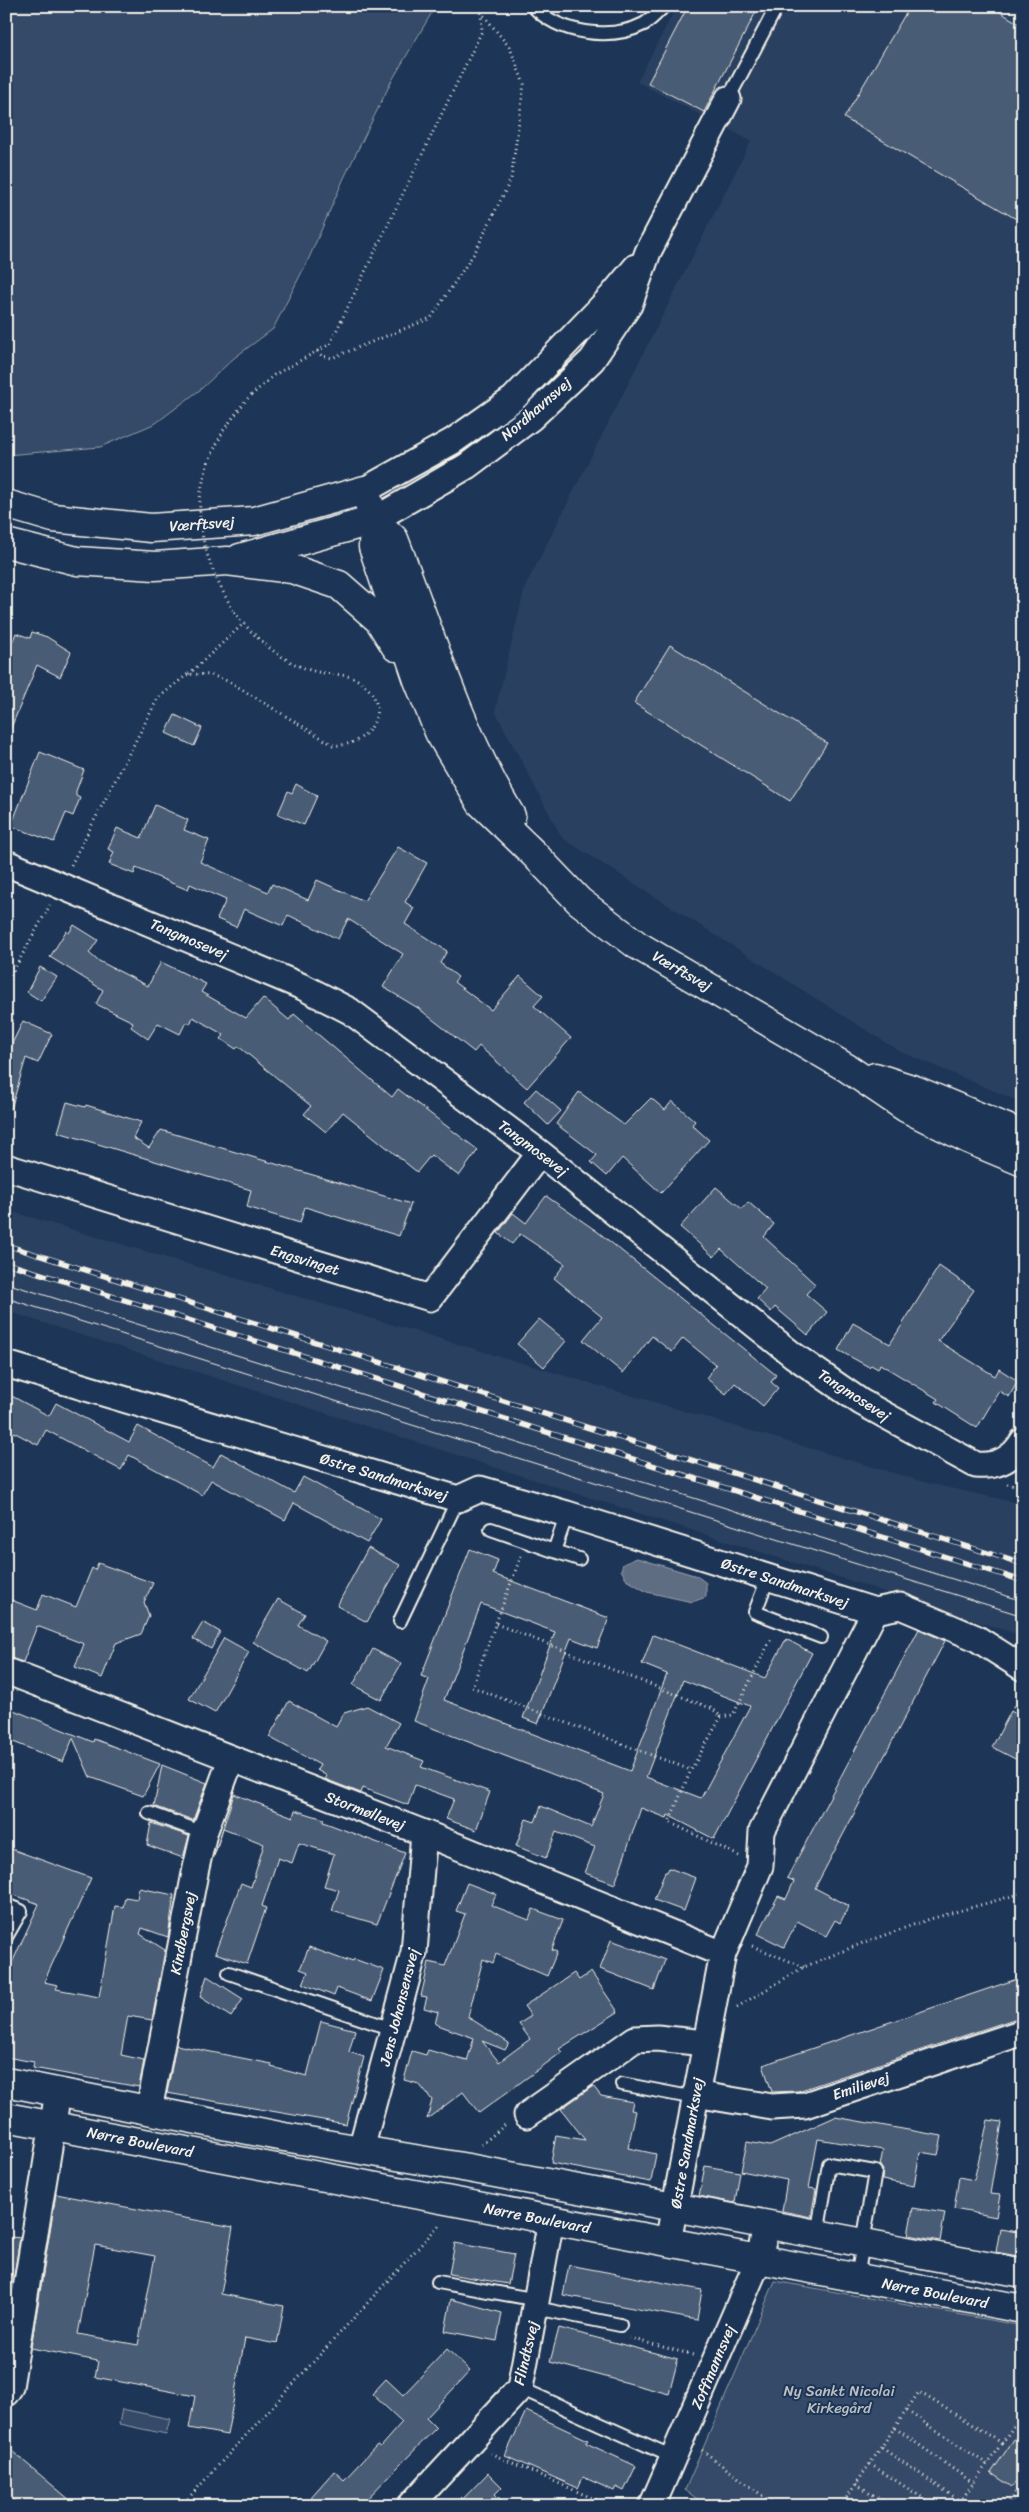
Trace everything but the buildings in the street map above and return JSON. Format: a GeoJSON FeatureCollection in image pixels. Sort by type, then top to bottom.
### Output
{"type":"FeatureCollection","features":[{"type":"Feature","properties":{"kind":"street","name":"Nordhavnsvej"},"geometry":{"type":"LineString","coordinates":[[374,520],[467,466],[531,418],[592,360],[629,305],[648,252],[728,99]]}},
{"type":"Feature","properties":{"kind":"street","name":"Nordhavnsvej"},"geometry":{"type":"LineString","coordinates":[[364,490],[453,441],[513,399],[611,297],[648,252]]}},
{"type":"Feature","properties":{"kind":"street","name":"Værftsvej"},"geometry":{"type":"LineString","coordinates":[[6,504],[53,518],[151,528],[254,521],[364,490],[374,520],[373,547],[418,680],[439,732],[481,803],[579,901],[637,945],[848,1068],[906,1108],[968,1139],[1023,1162]]}},
{"type":"Feature","properties":{"kind":"street","name":"Værftsvej"},"geometry":{"type":"LineString","coordinates":[[227,561],[374,520]]}},
{"type":"Feature","properties":{"kind":"street","name":"Værftsvej"},"geometry":{"type":"LineString","coordinates":[[374,520],[394,539],[469,735],[494,789],[533,853]]}},
{"type":"Feature","properties":{"kind":"street","name":"Værftsvej"},"geometry":{"type":"LineString","coordinates":[[6,543],[77,561],[155,566],[227,561],[292,569],[339,585],[379,620],[418,680]]}},
{"type":"Feature","properties":{"kind":"street","name":"Tangmosevej"},"geometry":{"type":"LineString","coordinates":[[6,863],[303,987],[350,1011],[540,1153],[793,1355],[861,1402],[976,1465],[993,1466],[1002,1462],[1023,1441]]}},
{"type":"Feature","properties":{"kind":"street","name":"Værftsvej"},"geometry":{"type":"LineString","coordinates":[[848,1068],[915,1090],[1023,1135]]}},
{"type":"Feature","properties":{"kind":"street","name":"Engsvinget"},"geometry":{"type":"LineString","coordinates":[[6,1167],[430,1298],[540,1153]]}},
{"type":"Feature","properties":{"kind":"street","name":"Østre Sandmarksvej"},"geometry":{"type":"LineString","coordinates":[[6,1364],[458,1499],[480,1488],[875,1612],[762,1831],[760,1866],[727,1945],[695,2096],[668,2242]]}},
{"type":"Feature","properties":{"kind":"street"},"geometry":{"type":"LineString","coordinates":[[875,1612],[900,1606],[976,1638],[1023,1668]]}},
{"type":"Feature","properties":{"kind":"street","name":"Stormøllevej"},"geometry":{"type":"LineString","coordinates":[[6,1671],[424,1833],[727,1945]]}},
{"type":"Feature","properties":{"kind":"street","name":"Kindbergsvej"},"geometry":{"type":"LineString","coordinates":[[149,2110],[204,1833],[231,1759]]}},
{"type":"Feature","properties":{"kind":"street","name":"Jens Johansensvej"},"geometry":{"type":"LineString","coordinates":[[361,2149],[395,2030],[414,1952],[424,1833]]}},
{"type":"Feature","properties":{"kind":"street","name":"Emilievej"},"geometry":{"type":"LineString","coordinates":[[695,2096],[772,2107],[804,2105],[1023,2032]]}},
{"type":"Feature","properties":{"kind":"street"},"geometry":{"type":"LineString","coordinates":[[527,2115],[635,2039],[708,2033]]}},
{"type":"Feature","properties":{"kind":"street"},"geometry":{"type":"LineString","coordinates":[[6,2082],[284,2138],[361,2149],[468,2168],[766,2226],[1023,2273]]}},
{"type":"Feature","properties":{"kind":"street"},"geometry":{"type":"LineString","coordinates":[[6,2393],[10,2387],[58,2092]]}},
{"type":"Feature","properties":{"kind":"street","name":"Nørre Boulevard"},"geometry":{"type":"LineString","coordinates":[[6,2117],[1023,2310]]}},
{"type":"Feature","properties":{"kind":"street","name":"Flindtsvej"},"geometry":{"type":"LineString","coordinates":[[410,2506],[520,2388],[551,2220]]}},
{"type":"Feature","properties":{"kind":"street","name":"Zoffmannsvej"},"geometry":{"type":"LineString","coordinates":[[661,2502],[678,2446],[759,2259],[766,2226]]}},
{"type":"Feature","properties":{"kind":"lane"},"geometry":{"type":"LineString","coordinates":[[533,6],[571,30],[606,34],[644,24],[664,6]]}},
{"type":"Feature","properties":{"kind":"lane","name":"Nordhavnsvej"},"geometry":{"type":"LineString","coordinates":[[728,99],[777,6]]}},
{"type":"Feature","properties":{"kind":"lane"},"geometry":{"type":"LineString","coordinates":[[400,1621],[458,1499]]}},
{"type":"Feature","properties":{"kind":"lane"},"geometry":{"type":"LineString","coordinates":[[554,1551],[567,1514]]}},
{"type":"Feature","properties":{"kind":"lane"},"geometry":{"type":"LineString","coordinates":[[491,1529],[579,1559]]}},
{"type":"Feature","properties":{"kind":"lane"},"geometry":{"type":"LineString","coordinates":[[768,1578],[755,1612],[821,1637]]}},
{"type":"Feature","properties":{"kind":"lane"},"geometry":{"type":"LineString","coordinates":[[149,1812],[204,1833]]}},
{"type":"Feature","properties":{"kind":"lane"},"geometry":{"type":"LineString","coordinates":[[6,1905],[21,1911],[6,1938]]}},
{"type":"Feature","properties":{"kind":"lane"},"geometry":{"type":"LineString","coordinates":[[229,1973],[395,2030]]}},
{"type":"Feature","properties":{"kind":"lane"},"geometry":{"type":"LineString","coordinates":[[622,2084],[695,2096]]}},
{"type":"Feature","properties":{"kind":"lane"},"geometry":{"type":"LineString","coordinates":[[817,2235],[829,2164],[875,2172],[856,2278]]}},
{"type":"Feature","properties":{"kind":"lane"},"geometry":{"type":"LineString","coordinates":[[438,2282],[620,2325]]}},
{"type":"Feature","properties":{"kind":"lane"},"geometry":{"type":"LineString","coordinates":[[520,2388],[678,2446]]}},
{"type":"Feature","properties":{"kind":"path"},"geometry":{"type":"LineString","coordinates":[[317,352],[322,356],[332,358],[431,318],[475,252],[511,179],[524,84],[510,48],[477,6]]}},
{"type":"Feature","properties":{"kind":"path"},"geometry":{"type":"LineString","coordinates":[[188,674],[211,675],[230,682],[333,745],[350,744],[364,736],[374,722],[377,707],[370,691],[362,683],[353,677],[316,672],[297,665],[279,655],[243,624],[213,576],[203,539],[200,500],[208,462],[223,432],[246,400],[274,375],[330,344],[482,30],[481,11]]}},
{"type":"Feature","properties":{"kind":"path"},"geometry":{"type":"LineString","coordinates":[[6,984],[61,885],[158,698],[188,674],[243,624]]}},
{"type":"Feature","properties":{"kind":"path"},"geometry":{"type":"LineString","coordinates":[[527,1541],[472,1687],[691,1770]]}},
{"type":"Feature","properties":{"kind":"path"},"geometry":{"type":"LineString","coordinates":[[496,1624],[713,1708],[721,1716],[733,1715],[780,1622]]}},
{"type":"Feature","properties":{"kind":"path"},"geometry":{"type":"LineString","coordinates":[[1013,1706],[1023,1712]]}},
{"type":"Feature","properties":{"kind":"path"},"geometry":{"type":"LineString","coordinates":[[721,1716],[691,1770],[670,1822],[760,1866]]}},
{"type":"Feature","properties":{"kind":"path"},"geometry":{"type":"LineString","coordinates":[[708,2033],[804,1968],[930,1919],[1023,1892]]}},
{"type":"Feature","properties":{"kind":"path"},"geometry":{"type":"LineString","coordinates":[[727,1945],[804,1968]]}},
{"type":"Feature","properties":{"kind":"path"},"geometry":{"type":"LineString","coordinates":[[468,2168],[478,2148],[511,2120],[527,2115]]}},
{"type":"Feature","properties":{"kind":"path"},"geometry":{"type":"LineString","coordinates":[[181,2506],[460,2203]]}},
{"type":"Feature","properties":{"kind":"path"},"geometry":{"type":"LineString","coordinates":[[620,2325],[630,2339],[715,2361]]}},
{"type":"Feature","properties":{"kind":"path"},"geometry":{"type":"LineString","coordinates":[[841,2506],[919,2392],[1002,2442]]}},
{"type":"Feature","properties":{"kind":"path"},"geometry":{"type":"LineString","coordinates":[[907,2411],[987,2464]]}},
{"type":"Feature","properties":{"kind":"path"},"geometry":{"type":"LineString","coordinates":[[957,2506],[1023,2413]]}},
{"type":"Feature","properties":{"kind":"path"},"geometry":{"type":"LineString","coordinates":[[895,2428],[973,2482]]}},
{"type":"Feature","properties":{"kind":"path"},"geometry":{"type":"LineString","coordinates":[[469,2443],[610,2506]]}},
{"type":"Feature","properties":{"kind":"path"},"geometry":{"type":"LineString","coordinates":[[678,2446],[776,2506]]}},
{"type":"Feature","properties":{"kind":"path"},"geometry":{"type":"LineString","coordinates":[[882,2448],[960,2501]]}},
{"type":"Feature","properties":{"kind":"path"},"geometry":{"type":"LineString","coordinates":[[870,2464],[935,2506]]}},
{"type":"Feature","properties":{"kind":"path"},"geometry":{"type":"LineString","coordinates":[[1006,2506],[1023,2482]]}},
{"type":"Feature","properties":{"kind":"path"},"geometry":{"type":"LineString","coordinates":[[856,2484],[891,2506]]}},
{"type":"Feature","properties":{"kind":"shaded area"},"geometry":{"type":"Polygon","coordinates":[[[677,6],[1023,6],[1023,1103],[899,1051],[562,838],[495,711],[525,587],[751,141],[637,82],[677,6]]]}},
{"type":"Feature","properties":{"kind":"shaded area"},"geometry":{"type":"Polygon","coordinates":[[[6,1210],[927,1483],[1023,1504],[1023,1636],[6,1311],[6,1210]]]}},
{"type":"Feature","properties":{"kind":"shaded area"},"geometry":{"type":"Polygon","coordinates":[[[637,1558],[697,1576],[706,1583],[706,1597],[692,1602],[647,1592],[627,1580],[621,1570],[623,1564],[637,1558]]]}},
{"type":"Feature","properties":{"kind":"green space"},"geometry":{"type":"Polygon","coordinates":[[[6,6],[430,6],[431,14],[391,82],[344,178],[309,258],[273,329],[234,358],[201,389],[156,423],[100,447],[6,455],[6,6]]]}},
{"type":"Feature","properties":{"kind":"green space","name":"Ny Sankt Nicolai Kirkegård"},"geometry":{"type":"Polygon","coordinates":[[[775,2281],[1023,2326],[1023,2506],[707,2506],[685,2490],[775,2281]]]}},
{"type":"Feature","properties":{"kind":"green space"},"geometry":{"type":"Polygon","coordinates":[[[122,2409],[170,2419],[166,2434],[119,2424],[122,2409]]]}},
{"type":"Feature","properties":{"kind":"tram line"},"geometry":{"type":"LineString","coordinates":[[6,1283],[1023,1601]]}},
{"type":"Feature","properties":{"kind":"tram line"},"geometry":{"type":"LineString","coordinates":[[6,1298],[1023,1616]]}},
{"type":"Feature","properties":{"kind":"railway"},"geometry":{"type":"LineString","coordinates":[[6,1245],[1023,1564]]}},
{"type":"Feature","properties":{"kind":"railway"},"geometry":{"type":"LineString","coordinates":[[6,1263],[1023,1581]]}}]}
